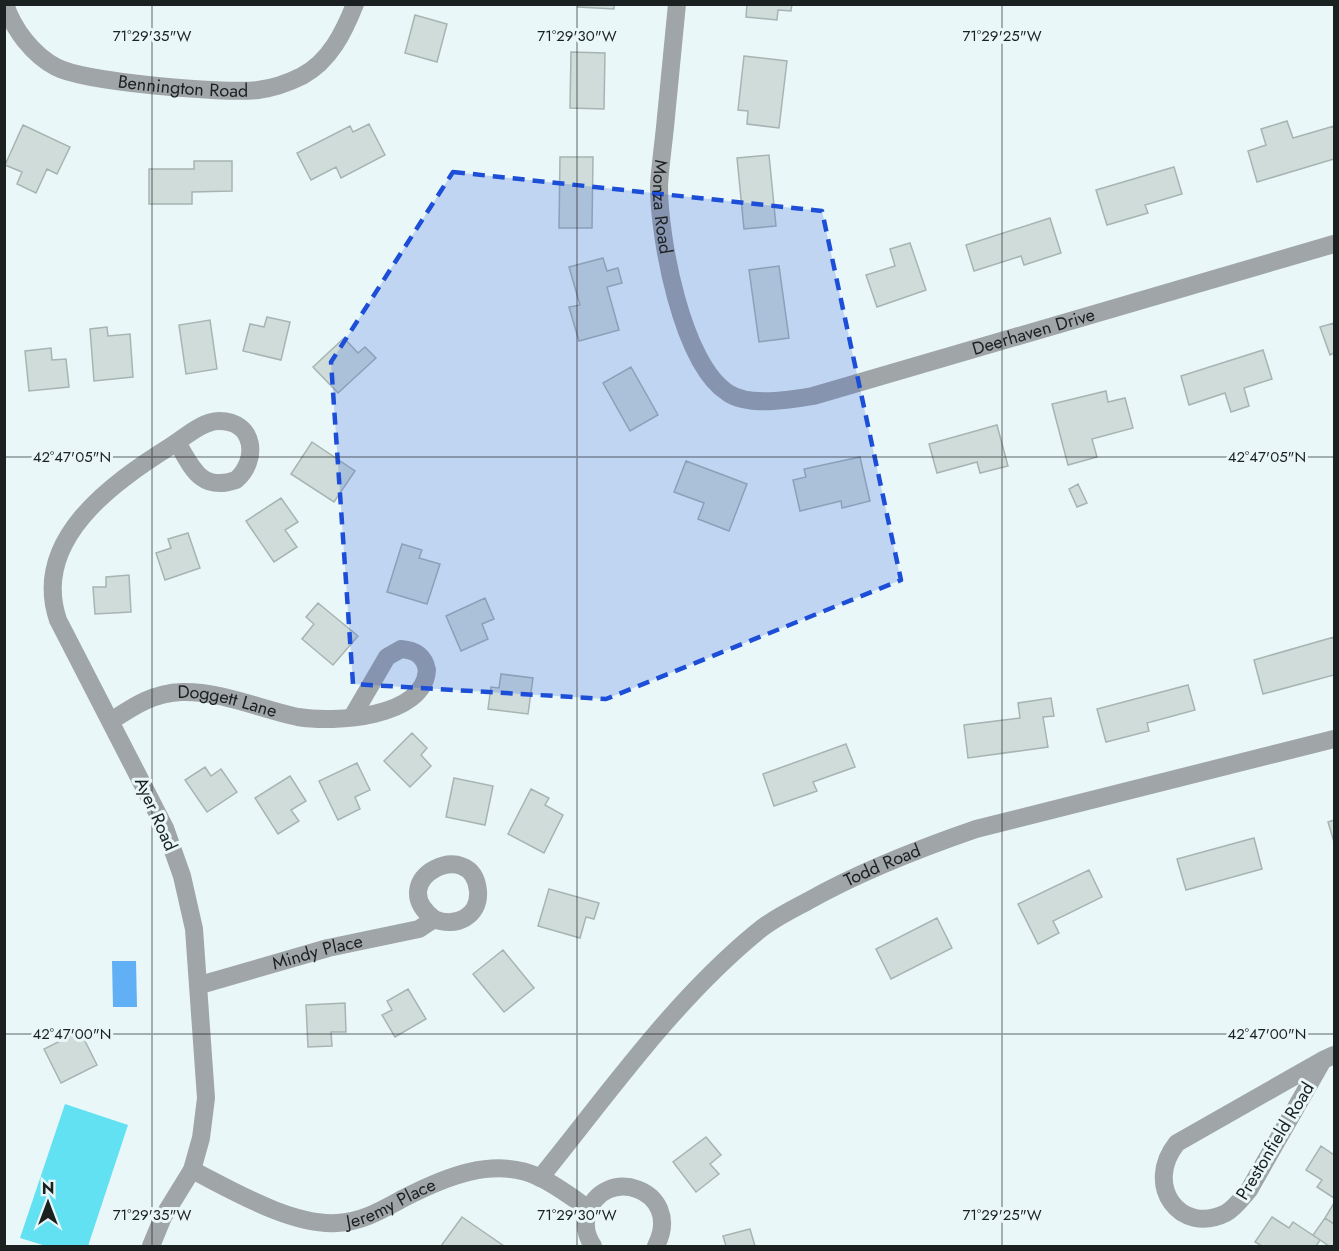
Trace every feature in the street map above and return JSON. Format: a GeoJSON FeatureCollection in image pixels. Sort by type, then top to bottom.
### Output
{"type":"FeatureCollection","features":[{"type":"Feature","properties":{"kind":"street","name":"Bennington Road"},"geometry":{"type":"LineString","coordinates":[[5,4],[17,29],[32,49],[55,67],[84,77],[234,91],[258,90],[282,85],[304,75],[321,62],[337,44],[355,4]]}},
{"type":"Feature","properties":{"kind":"street","name":"Monza Road"},"geometry":{"type":"LineString","coordinates":[[677,4],[659,186],[663,236],[684,322],[694,350],[709,376],[729,394]]}},
{"type":"Feature","properties":{"kind":"street","name":"Deerhaven Drive"},"geometry":{"type":"LineString","coordinates":[[729,394],[757,401],[813,396],[1335,244]]}},
{"type":"Feature","properties":{"kind":"street","name":"Ayer Road"},"geometry":{"type":"LineString","coordinates":[[151,1246],[163,1217],[192,1170],[201,1138],[206,1098],[200,985],[194,928],[182,876],[160,818],[58,620],[51,592],[55,565],[67,540],[84,514],[109,489],[177,442]]}},
{"type":"Feature","properties":{"kind":"street","name":"Doggett Lane"},"geometry":{"type":"LineString","coordinates":[[111,721],[138,703],[161,694],[183,692],[207,694],[300,717],[352,717]]}},
{"type":"Feature","properties":{"kind":"street","name":"Todd Road"},"geometry":{"type":"LineString","coordinates":[[540,1178],[684,999],[759,931],[837,885],[918,849],[976,829],[1335,739]]}},
{"type":"Feature","properties":{"kind":"street","name":"Mindy Place"},"geometry":{"type":"LineString","coordinates":[[200,985],[328,948],[419,929],[434,919]]}},
{"type":"Feature","properties":{"kind":"street","name":"Prestonfield Road"},"geometry":{"type":"LineString","coordinates":[[1329,1057],[1249,1190],[1238,1203],[1228,1212],[1200,1218],[1187,1214],[1175,1206],[1162,1181],[1163,1167],[1177,1143],[1329,1057]]}},
{"type":"Feature","properties":{"kind":"street","name":"Jeremy Place"},"geometry":{"type":"LineString","coordinates":[[192,1170],[263,1204],[308,1220],[335,1224],[360,1220],[456,1174],[484,1169],[524,1171],[540,1178],[589,1209]]}},
{"type":"Feature","properties":{"kind":"street"},"geometry":{"type":"LineString","coordinates":[[593,1246],[587,1233],[589,1209],[596,1198],[613,1188],[632,1186],[644,1191],[661,1210],[662,1229],[656,1246]]}},
{"type":"Feature","properties":{"kind":"highlighted area"},"geometry":{"type":"Polygon","coordinates":[[[453,172],[822,211],[901,580],[606,699],[353,684],[331,362],[453,172]]]}},
{"type":"Feature","properties":{"kind":"shaded area"},"geometry":{"type":"Polygon","coordinates":[[[112,961],[136,961],[137,1007],[113,1007],[112,961]]]}},
{"type":"Feature","properties":{"kind":"shaded area"},"geometry":{"type":"Polygon","coordinates":[[[65,1104],[128,1125],[88,1246],[46,1246],[20,1238],[65,1104]]]}},
{"type":"Feature","properties":{"kind":"building"},"geometry":{"type":"Polygon","coordinates":[[[578,4],[614,4],[614,9],[578,7],[578,4]]]}},
{"type":"Feature","properties":{"kind":"building"},"geometry":{"type":"Polygon","coordinates":[[[747,4],[792,4],[791,11],[778,10],[777,20],[746,17],[747,4]]]}},
{"type":"Feature","properties":{"kind":"building"},"geometry":{"type":"Polygon","coordinates":[[[415,15],[447,24],[437,62],[405,53],[415,15]]]}},
{"type":"Feature","properties":{"kind":"building"},"geometry":{"type":"Polygon","coordinates":[[[571,52],[605,53],[604,109],[570,108],[571,52]]]}},
{"type":"Feature","properties":{"kind":"building"},"geometry":{"type":"Polygon","coordinates":[[[744,56],[787,61],[779,128],[747,124],[748,111],[738,110],[744,56]]]}},
{"type":"Feature","properties":{"kind":"building"},"geometry":{"type":"Polygon","coordinates":[[[1287,121],[1293,138],[1334,126],[1334,159],[1257,182],[1248,151],[1266,145],[1261,129],[1287,121]]]}},
{"type":"Feature","properties":{"kind":"building"},"geometry":{"type":"Polygon","coordinates":[[[369,124],[385,155],[341,178],[336,167],[311,180],[297,153],[350,126],[353,132],[369,124]]]}},
{"type":"Feature","properties":{"kind":"building"},"geometry":{"type":"Polygon","coordinates":[[[23,125],[70,147],[57,174],[47,169],[36,193],[17,184],[22,172],[5,165],[23,125]]]}},
{"type":"Feature","properties":{"kind":"building"},"geometry":{"type":"Polygon","coordinates":[[[769,155],[776,226],[744,229],[737,158],[769,155]]]}},
{"type":"Feature","properties":{"kind":"building"},"geometry":{"type":"Polygon","coordinates":[[[560,157],[593,157],[592,228],[559,228],[560,157]]]}},
{"type":"Feature","properties":{"kind":"building"},"geometry":{"type":"Polygon","coordinates":[[[194,161],[232,161],[232,191],[192,192],[192,204],[149,204],[149,169],[194,169],[194,161]]]}},
{"type":"Feature","properties":{"kind":"building"},"geometry":{"type":"Polygon","coordinates":[[[1174,167],[1182,194],[1145,205],[1148,213],[1107,225],[1096,190],[1174,167]]]}},
{"type":"Feature","properties":{"kind":"building"},"geometry":{"type":"Polygon","coordinates":[[[1050,218],[1061,253],[1024,265],[1021,256],[974,271],[966,245],[1050,218]]]}},
{"type":"Feature","properties":{"kind":"building"},"geometry":{"type":"Polygon","coordinates":[[[910,243],[926,290],[877,307],[866,275],[895,266],[890,249],[910,243]]]}},
{"type":"Feature","properties":{"kind":"building"},"geometry":{"type":"Polygon","coordinates":[[[603,258],[607,271],[618,268],[622,283],[607,287],[619,330],[579,341],[569,307],[580,305],[569,267],[603,258]]]}},
{"type":"Feature","properties":{"kind":"building"},"geometry":{"type":"Polygon","coordinates":[[[779,266],[789,338],[759,342],[749,270],[779,266]]]}},
{"type":"Feature","properties":{"kind":"building"},"geometry":{"type":"Polygon","coordinates":[[[267,317],[290,322],[281,360],[243,351],[250,324],[264,327],[267,317]]]}},
{"type":"Feature","properties":{"kind":"building"},"geometry":{"type":"Polygon","coordinates":[[[210,320],[217,369],[186,374],[179,325],[210,320]]]}},
{"type":"Feature","properties":{"kind":"building"},"geometry":{"type":"Polygon","coordinates":[[[1334,323],[1334,353],[1330,355],[1320,327],[1334,323]]]}},
{"type":"Feature","properties":{"kind":"building"},"geometry":{"type":"Polygon","coordinates":[[[107,327],[108,336],[130,334],[133,377],[94,381],[90,329],[107,327]]]}},
{"type":"Feature","properties":{"kind":"building"},"geometry":{"type":"Polygon","coordinates":[[[344,338],[358,353],[365,347],[376,358],[338,393],[313,367],[344,338]]]}},
{"type":"Feature","properties":{"kind":"building"},"geometry":{"type":"Polygon","coordinates":[[[51,348],[52,360],[66,359],[69,387],[29,391],[25,351],[51,348]]]}},
{"type":"Feature","properties":{"kind":"building"},"geometry":{"type":"Polygon","coordinates":[[[1263,350],[1272,379],[1244,388],[1249,406],[1231,412],[1225,393],[1189,405],[1181,376],[1263,350]]]}},
{"type":"Feature","properties":{"kind":"building"},"geometry":{"type":"Polygon","coordinates":[[[631,367],[658,415],[630,431],[603,383],[631,367]]]}},
{"type":"Feature","properties":{"kind":"building"},"geometry":{"type":"Polygon","coordinates":[[[1106,391],[1108,402],[1125,398],[1133,428],[1092,439],[1097,457],[1068,465],[1052,404],[1106,391]]]}},
{"type":"Feature","properties":{"kind":"building"},"geometry":{"type":"Polygon","coordinates":[[[997,425],[1008,466],[980,473],[977,462],[937,473],[929,444],[997,425]]]}},
{"type":"Feature","properties":{"kind":"building"},"geometry":{"type":"Polygon","coordinates":[[[312,442],[355,471],[334,502],[291,474],[312,442]]]}},
{"type":"Feature","properties":{"kind":"building"},"geometry":{"type":"Polygon","coordinates":[[[860,457],[870,501],[842,508],[841,501],[800,511],[793,480],[806,477],[804,469],[860,457]]]}},
{"type":"Feature","properties":{"kind":"building"},"geometry":{"type":"Polygon","coordinates":[[[686,461],[747,484],[729,531],[698,519],[704,503],[674,492],[686,461]]]}},
{"type":"Feature","properties":{"kind":"building"},"geometry":{"type":"Polygon","coordinates":[[[1078,484],[1087,503],[1077,507],[1069,489],[1078,484]]]}},
{"type":"Feature","properties":{"kind":"building"},"geometry":{"type":"Polygon","coordinates":[[[281,498],[298,522],[285,530],[297,547],[274,562],[246,521],[281,498]]]}},
{"type":"Feature","properties":{"kind":"building"},"geometry":{"type":"Polygon","coordinates":[[[188,533],[200,568],[165,580],[156,553],[171,548],[168,539],[188,533]]]}},
{"type":"Feature","properties":{"kind":"building"},"geometry":{"type":"Polygon","coordinates":[[[402,544],[422,550],[419,558],[440,564],[427,604],[387,592],[402,544]]]}},
{"type":"Feature","properties":{"kind":"building"},"geometry":{"type":"Polygon","coordinates":[[[129,575],[131,612],[95,614],[93,587],[106,587],[106,577],[129,575]]]}},
{"type":"Feature","properties":{"kind":"building"},"geometry":{"type":"Polygon","coordinates":[[[485,598],[494,619],[482,624],[488,639],[461,651],[446,616],[485,598]]]}},
{"type":"Feature","properties":{"kind":"building"},"geometry":{"type":"Polygon","coordinates":[[[318,603],[358,636],[333,665],[302,639],[314,624],[306,617],[318,603]]]}},
{"type":"Feature","properties":{"kind":"building"},"geometry":{"type":"Polygon","coordinates":[[[1334,637],[1334,675],[1263,694],[1254,660],[1334,637]]]}},
{"type":"Feature","properties":{"kind":"building"},"geometry":{"type":"Polygon","coordinates":[[[501,674],[533,678],[528,714],[488,709],[491,687],[499,688],[501,674]]]}},
{"type":"Feature","properties":{"kind":"building"},"geometry":{"type":"Polygon","coordinates":[[[1188,685],[1195,710],[1147,723],[1149,731],[1106,742],[1097,709],[1188,685]]]}},
{"type":"Feature","properties":{"kind":"building"},"geometry":{"type":"Polygon","coordinates":[[[1051,698],[1054,716],[1043,717],[1048,747],[968,758],[964,725],[1020,718],[1018,703],[1051,698]]]}},
{"type":"Feature","properties":{"kind":"building"},"geometry":{"type":"Polygon","coordinates":[[[412,733],[427,748],[421,755],[431,766],[410,787],[384,761],[412,733]]]}},
{"type":"Feature","properties":{"kind":"building"},"geometry":{"type":"Polygon","coordinates":[[[846,744],[855,767],[813,782],[817,791],[774,806],[763,774],[846,744]]]}},
{"type":"Feature","properties":{"kind":"building"},"geometry":{"type":"Polygon","coordinates":[[[357,763],[370,790],[355,797],[360,809],[338,820],[319,781],[357,763]]]}},
{"type":"Feature","properties":{"kind":"building"},"geometry":{"type":"Polygon","coordinates":[[[205,767],[211,776],[221,769],[237,792],[207,812],[185,780],[205,767]]]}},
{"type":"Feature","properties":{"kind":"building"},"geometry":{"type":"Polygon","coordinates":[[[290,776],[306,801],[291,810],[299,821],[278,834],[255,798],[290,776]]]}},
{"type":"Feature","properties":{"kind":"building"},"geometry":{"type":"Polygon","coordinates":[[[454,778],[493,786],[485,825],[446,817],[454,778]]]}},
{"type":"Feature","properties":{"kind":"building"},"geometry":{"type":"Polygon","coordinates":[[[531,789],[549,798],[545,805],[563,815],[544,853],[508,834],[531,789]]]}},
{"type":"Feature","properties":{"kind":"building"},"geometry":{"type":"Polygon","coordinates":[[[1334,820],[1334,842],[1328,822],[1334,820]]]}},
{"type":"Feature","properties":{"kind":"building"},"geometry":{"type":"Polygon","coordinates":[[[1254,838],[1262,869],[1186,890],[1177,859],[1254,838]]]}},
{"type":"Feature","properties":{"kind":"building"},"geometry":{"type":"Polygon","coordinates":[[[1089,870],[1102,897],[1053,921],[1059,933],[1038,944],[1018,904],[1089,870]]]}},
{"type":"Feature","properties":{"kind":"building"},"geometry":{"type":"Polygon","coordinates":[[[549,889],[599,903],[594,919],[586,917],[580,938],[538,926],[549,889]]]}},
{"type":"Feature","properties":{"kind":"building"},"geometry":{"type":"Polygon","coordinates":[[[937,918],[952,948],[891,979],[876,949],[937,918]]]}},
{"type":"Feature","properties":{"kind":"building"},"geometry":{"type":"Polygon","coordinates":[[[503,950],[534,988],[504,1012],[473,974],[503,950]]]}},
{"type":"Feature","properties":{"kind":"building"},"geometry":{"type":"Polygon","coordinates":[[[408,989],[426,1019],[395,1037],[382,1015],[392,1010],[387,1001],[408,989]]]}},
{"type":"Feature","properties":{"kind":"building"},"geometry":{"type":"Polygon","coordinates":[[[345,1003],[346,1032],[331,1032],[332,1046],[308,1047],[306,1005],[345,1003]]]}},
{"type":"Feature","properties":{"kind":"building"},"geometry":{"type":"Polygon","coordinates":[[[80,1031],[97,1065],[61,1083],[44,1049],[80,1031]]]}},
{"type":"Feature","properties":{"kind":"building"},"geometry":{"type":"Polygon","coordinates":[[[706,1137],[721,1155],[710,1164],[719,1174],[696,1192],[673,1162],[706,1137]]]}},
{"type":"Feature","properties":{"kind":"building"},"geometry":{"type":"Polygon","coordinates":[[[1321,1146],[1334,1155],[1334,1198],[1317,1187],[1322,1180],[1306,1170],[1321,1146]]]}},
{"type":"Feature","properties":{"kind":"building"},"geometry":{"type":"Polygon","coordinates":[[[1334,1203],[1334,1224],[1325,1218],[1334,1203]]]}},
{"type":"Feature","properties":{"kind":"building"},"geometry":{"type":"Polygon","coordinates":[[[462,1217],[504,1246],[441,1246],[462,1217]]]}},
{"type":"Feature","properties":{"kind":"building"},"geometry":{"type":"Polygon","coordinates":[[[1272,1217],[1289,1228],[1293,1222],[1320,1240],[1316,1246],[1262,1246],[1255,1242],[1272,1217]]]}},
{"type":"Feature","properties":{"kind":"building"},"geometry":{"type":"Polygon","coordinates":[[[1325,1218],[1334,1224],[1334,1246],[1329,1246],[1313,1235],[1325,1218]]]}},
{"type":"Feature","properties":{"kind":"building"},"geometry":{"type":"Polygon","coordinates":[[[750,1229],[755,1246],[726,1246],[723,1236],[750,1229]]]}}]}
